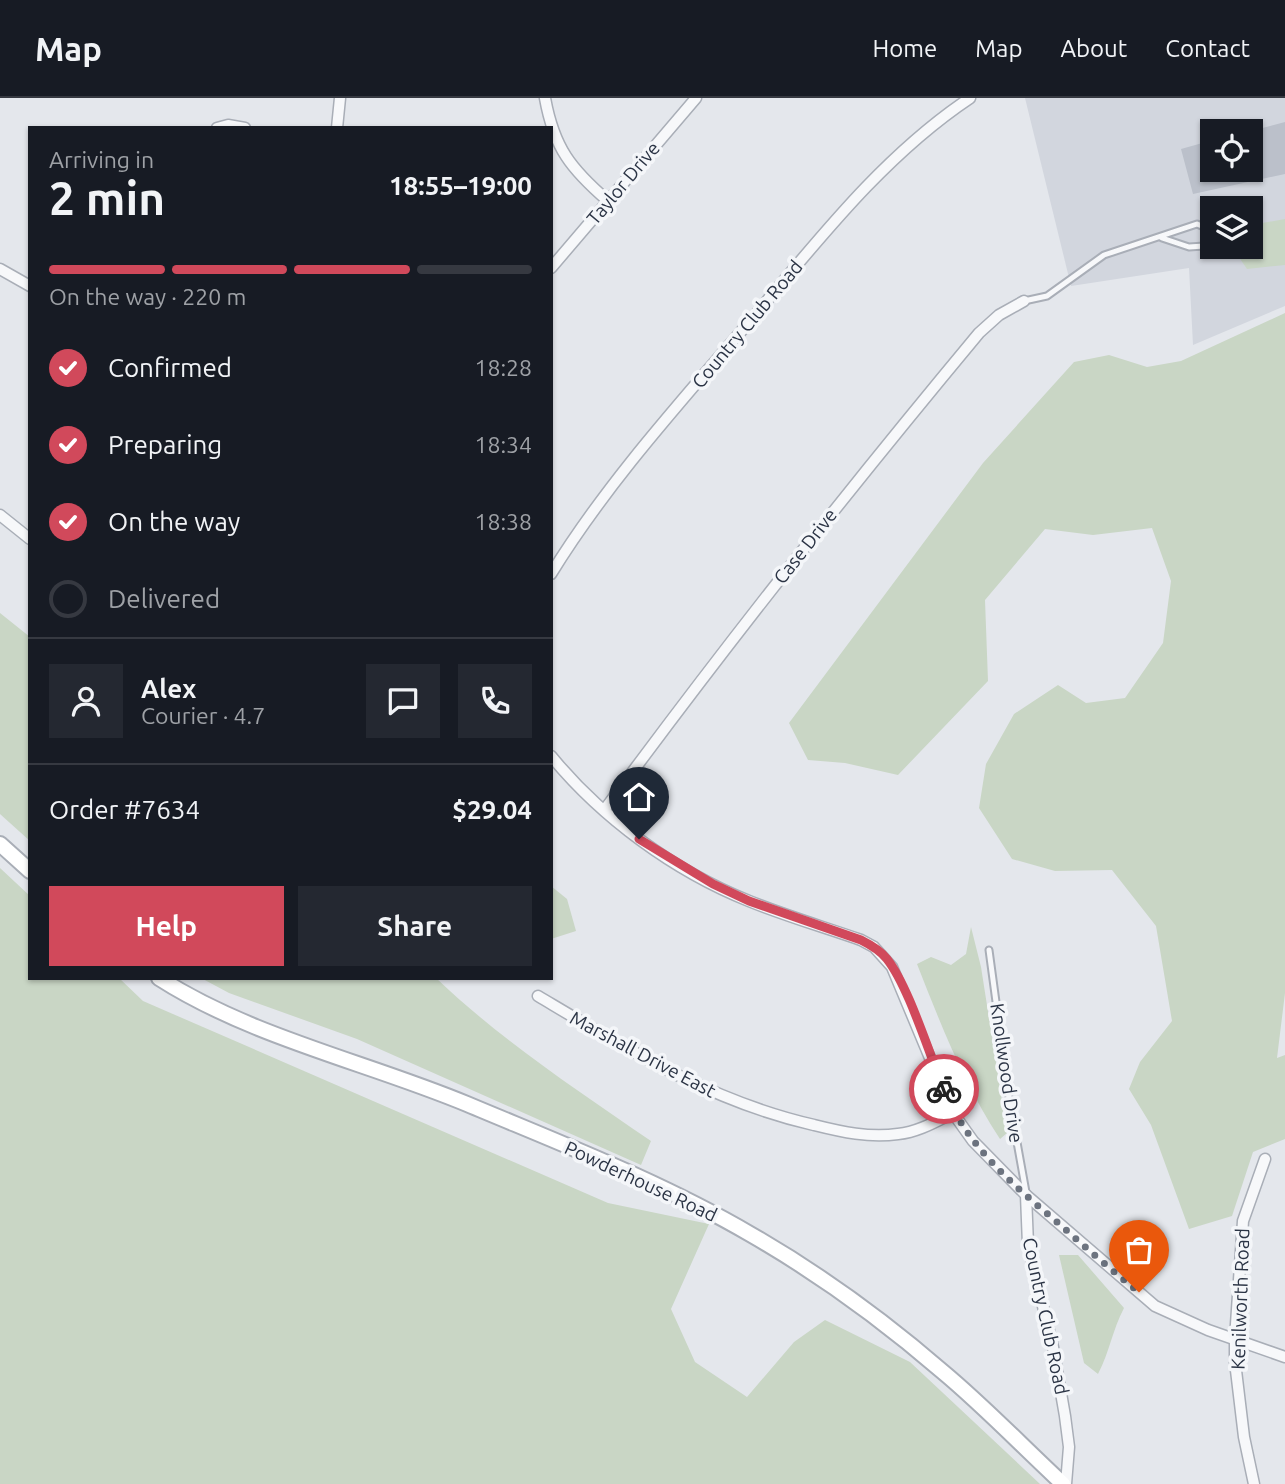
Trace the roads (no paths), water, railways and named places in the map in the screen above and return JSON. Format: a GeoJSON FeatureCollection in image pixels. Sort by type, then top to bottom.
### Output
{"type":"FeatureCollection","features":[{"type":"Feature","properties":{"kind":"street"},"geometry":{"type":"LineString","coordinates":[[337,126],[340,98]]}},
{"type":"Feature","properties":{"kind":"street"},"geometry":{"type":"LineString","coordinates":[[545,98],[561,152],[582,178],[608,201]]}},
{"type":"Feature","properties":{"kind":"street","name":"Taylor Drive"},"geometry":{"type":"LineString","coordinates":[[553,266],[696,98]]}},
{"type":"Feature","properties":{"kind":"street","name":"Country Club Road"},"geometry":{"type":"LineString","coordinates":[[553,571],[621,476],[837,218],[898,155],[967,99]]}},
{"type":"Feature","properties":{"kind":"street"},"geometry":{"type":"LineString","coordinates":[[0,269],[28,285]]}},
{"type":"Feature","properties":{"kind":"street","name":"Case Drive"},"geometry":{"type":"LineString","coordinates":[[605,809],[696,685],[865,470],[979,332],[999,315],[1024,301]]}},
{"type":"Feature","properties":{"kind":"street"},"geometry":{"type":"LineString","coordinates":[[0,515],[28,537]]}},
{"type":"Feature","properties":{"kind":"street"},"geometry":{"type":"LineString","coordinates":[[553,758],[639,839],[713,884],[749,901],[874,947],[885,957],[900,981],[953,1113],[973,1141],[1026,1195],[1155,1306],[1177,1318],[1285,1357]]}},
{"type":"Feature","properties":{"kind":"street"},"geometry":{"type":"LineString","coordinates":[[0,844],[28,869]]}},
{"type":"Feature","properties":{"kind":"street","name":"Powderhouse Road"},"geometry":{"type":"LineString","coordinates":[[162,980],[201,1002],[247,1023],[435,1091],[555,1142],[684,1199],[750,1233],[911,1345],[1064,1484]]}},
{"type":"Feature","properties":{"kind":"street","name":"Marshall Drive East"},"geometry":{"type":"LineString","coordinates":[[538,996],[651,1063],[702,1088],[774,1116],[846,1133],[874,1136],[919,1130],[953,1113]]}},
{"type":"Feature","properties":{"kind":"street","name":"Kenilworth Road"},"geometry":{"type":"LineString","coordinates":[[1254,1484],[1244,1437],[1235,1362],[1235,1339],[1243,1221],[1265,1159]]}},
{"type":"Feature","properties":{"kind":"street","name":"Country Club Road"},"geometry":{"type":"LineString","coordinates":[[1026,1195],[1028,1245],[1053,1347],[1065,1416],[1069,1447],[1064,1484]]}},
{"type":"Feature","properties":{"kind":"lane"},"geometry":{"type":"LineString","coordinates":[[1024,301],[1047,296],[1104,256],[1197,224],[1209,229],[1211,236],[1204,246],[1197,248],[1162,238]]}},
{"type":"Feature","properties":{"kind":"lane","name":"Knollwood Drive"},"geometry":{"type":"LineString","coordinates":[[989,950],[1009,1098],[1026,1195]]}}]}
